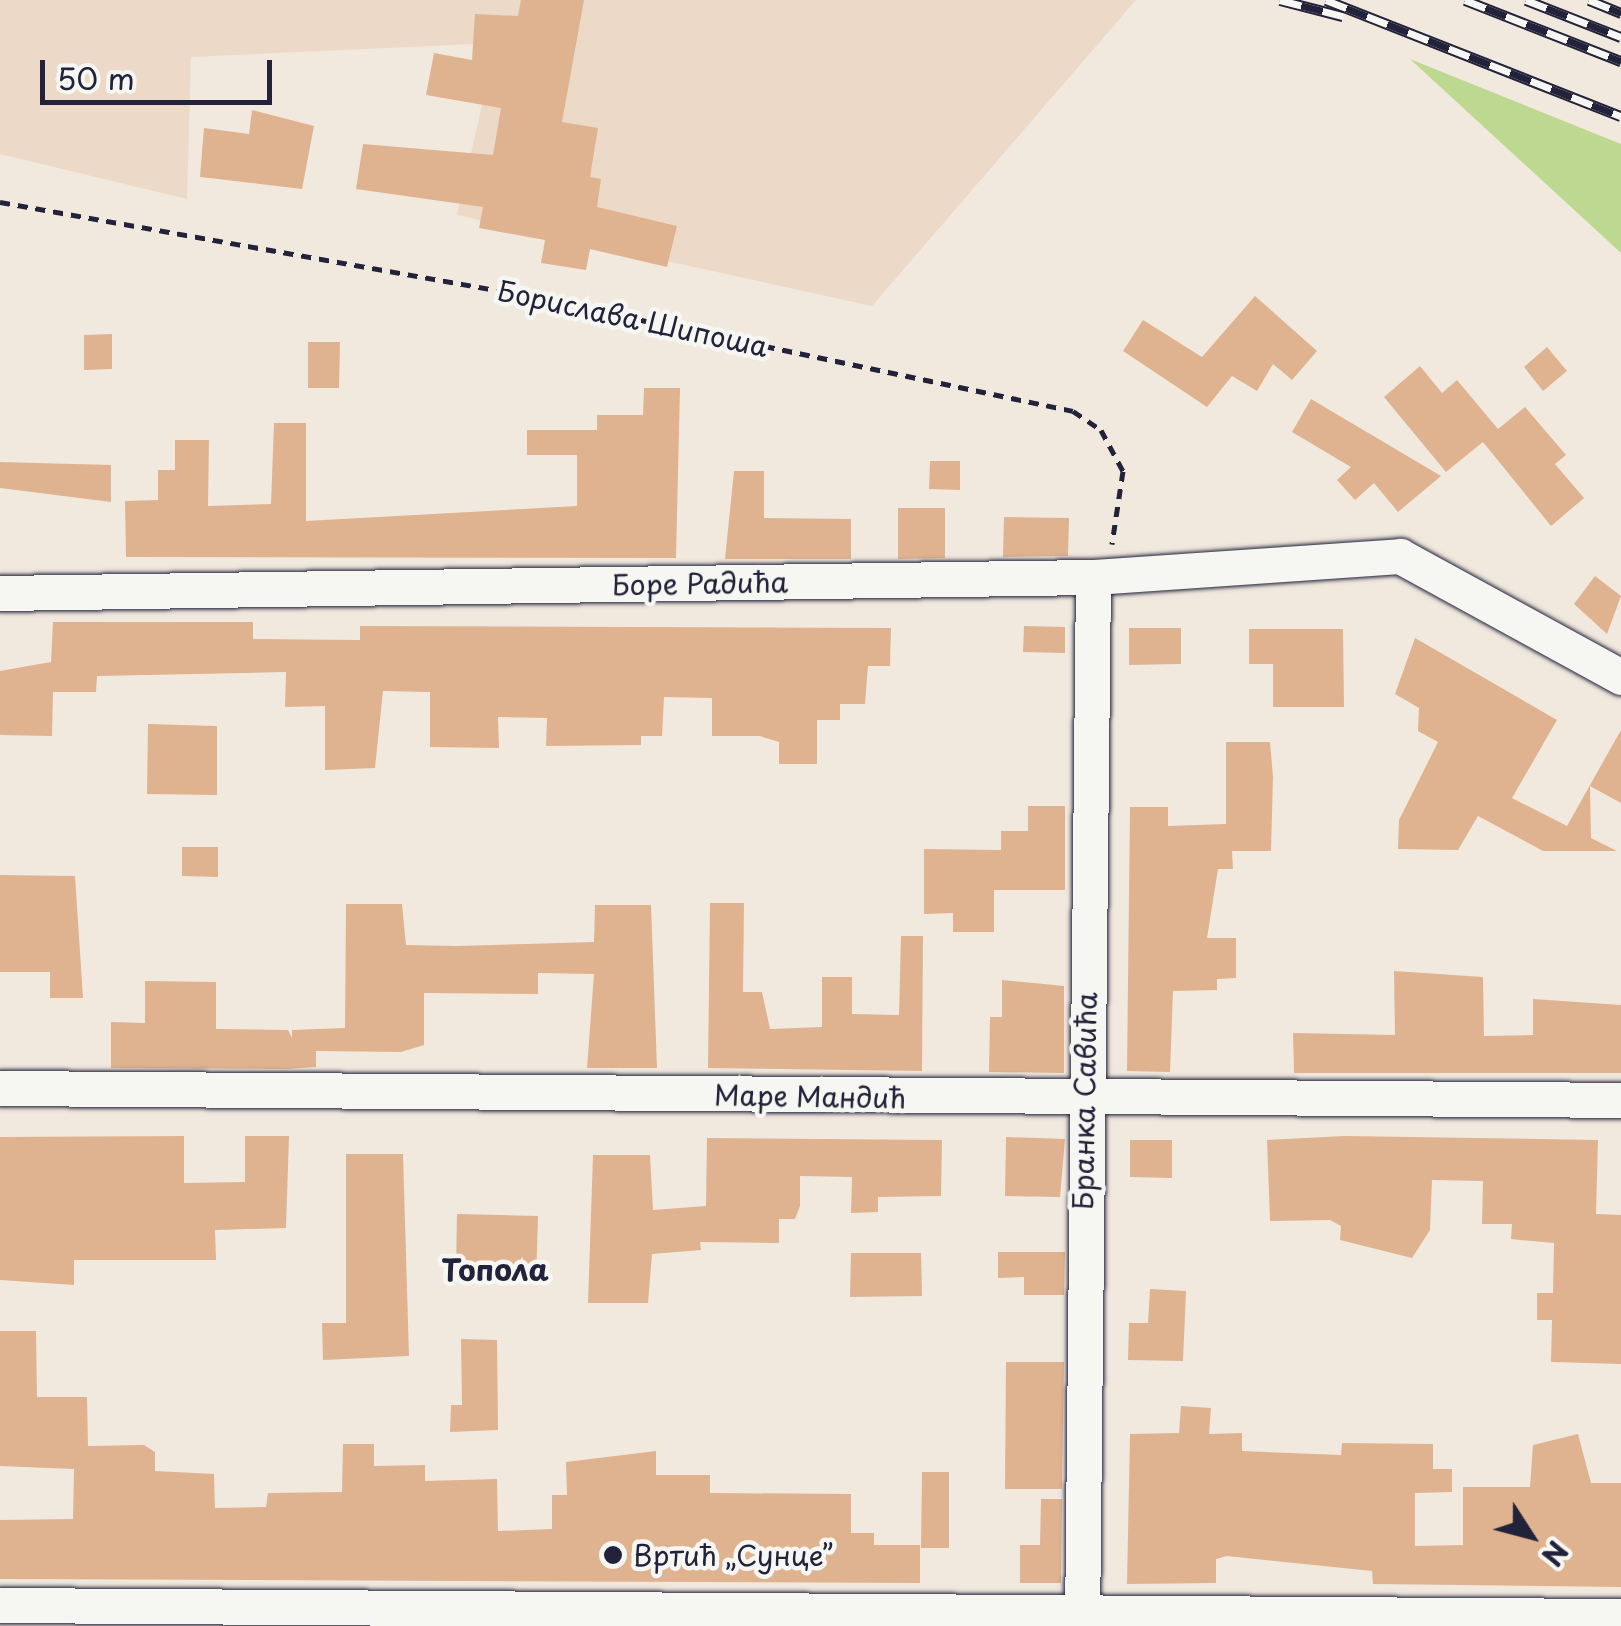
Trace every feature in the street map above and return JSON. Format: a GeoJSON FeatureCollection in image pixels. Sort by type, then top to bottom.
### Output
{"type":"FeatureCollection","features":[{"type":"Feature","properties":{"kind":"street","name":"Боре Радића"},"geometry":{"type":"LineString","coordinates":[[0,593],[1093,577],[1400,556],[1621,677]]}},
{"type":"Feature","properties":{"kind":"street","name":"Бранка Савића"},"geometry":{"type":"LineString","coordinates":[[1082,1620],[1082,1098],[1093,577]]}},
{"type":"Feature","properties":{"kind":"street","name":"Маре Мандић"},"geometry":{"type":"LineString","coordinates":[[0,1088],[1621,1100]]}},
{"type":"Feature","properties":{"kind":"street"},"geometry":{"type":"LineString","coordinates":[[0,1604],[1082,1620],[1621,1616]]}},
{"type":"Feature","properties":{"kind":"path","name":"Борислава Шипоша"},"geometry":{"type":"LineString","coordinates":[[0,202],[518,294],[1073,411],[1101,430],[1124,471],[1117,537],[1093,577]]}},
{"type":"Feature","properties":{"kind":"shaded area"},"geometry":{"type":"Polygon","coordinates":[[[0,0],[1136,0],[872,306],[457,215],[496,43],[191,57],[187,199],[0,154],[0,0]]]}},
{"type":"Feature","properties":{"kind":"green space"},"geometry":{"type":"Polygon","coordinates":[[[1410,59],[1621,144],[1621,253],[1410,59]]]}},
{"type":"Feature","properties":{"kind":"building"},"geometry":{"type":"Polygon","coordinates":[[[521,0],[584,0],[562,122],[598,128],[590,177],[601,179],[597,207],[677,226],[667,267],[590,249],[586,270],[541,263],[545,240],[479,228],[483,207],[356,189],[363,144],[493,155],[501,108],[426,95],[434,53],[472,60],[475,14],[518,16],[521,0]]]}},
{"type":"Feature","properties":{"kind":"building"},"geometry":{"type":"Polygon","coordinates":[[[252,110],[314,126],[302,189],[200,177],[204,128],[249,134],[252,110]]]}},
{"type":"Feature","properties":{"kind":"building"},"geometry":{"type":"Polygon","coordinates":[[[1255,296],[1317,351],[1292,380],[1273,364],[1257,391],[1232,376],[1207,407],[1123,351],[1143,320],[1202,357],[1255,296]]]}},
{"type":"Feature","properties":{"kind":"building"},"geometry":{"type":"Polygon","coordinates":[[[112,334],[112,369],[84,370],[84,335],[112,334]]]}},
{"type":"Feature","properties":{"kind":"building"},"geometry":{"type":"Polygon","coordinates":[[[308,342],[340,342],[339,388],[308,388],[308,342]]]}},
{"type":"Feature","properties":{"kind":"building"},"geometry":{"type":"Polygon","coordinates":[[[1547,347],[1567,371],[1543,391],[1524,367],[1547,347]]]}},
{"type":"Feature","properties":{"kind":"building"},"geometry":{"type":"Polygon","coordinates":[[[1420,366],[1442,393],[1457,380],[1498,429],[1525,407],[1566,455],[1555,464],[1584,498],[1551,526],[1483,442],[1446,472],[1384,397],[1420,366]]]}},
{"type":"Feature","properties":{"kind":"building"},"geometry":{"type":"Polygon","coordinates":[[[644,388],[680,388],[676,558],[126,557],[125,501],[158,500],[158,470],[175,470],[175,440],[209,440],[208,506],[271,504],[274,423],[306,423],[306,521],[577,506],[577,455],[527,455],[527,430],[597,430],[597,415],[643,415],[644,388]]]}},
{"type":"Feature","properties":{"kind":"building"},"geometry":{"type":"Polygon","coordinates":[[[1311,399],[1441,476],[1398,512],[1374,483],[1355,500],[1337,480],[1351,467],[1292,432],[1311,399]]]}},
{"type":"Feature","properties":{"kind":"building"},"geometry":{"type":"Polygon","coordinates":[[[930,461],[960,461],[960,490],[929,489],[930,461]]]}},
{"type":"Feature","properties":{"kind":"building"},"geometry":{"type":"Polygon","coordinates":[[[0,462],[111,465],[111,502],[0,488],[0,462]]]}},
{"type":"Feature","properties":{"kind":"building"},"geometry":{"type":"Polygon","coordinates":[[[734,471],[764,471],[764,518],[851,519],[851,559],[725,559],[734,471]]]}},
{"type":"Feature","properties":{"kind":"building"},"geometry":{"type":"Polygon","coordinates":[[[898,508],[945,508],[945,558],[898,559],[898,508]]]}},
{"type":"Feature","properties":{"kind":"building"},"geometry":{"type":"Polygon","coordinates":[[[1004,517],[1069,518],[1068,556],[1003,557],[1004,517]]]}},
{"type":"Feature","properties":{"kind":"building"},"geometry":{"type":"Polygon","coordinates":[[[1595,576],[1621,596],[1607,634],[1574,604],[1595,576]]]}},
{"type":"Feature","properties":{"kind":"building"},"geometry":{"type":"Polygon","coordinates":[[[53,622],[253,622],[253,639],[360,640],[360,626],[891,628],[890,666],[868,666],[865,704],[840,704],[840,720],[817,720],[817,764],[779,764],[779,742],[760,736],[712,736],[712,698],[664,697],[662,736],[641,736],[641,745],[546,746],[547,718],[498,717],[499,748],[430,747],[430,692],[383,691],[375,768],[325,770],[325,706],[285,707],[286,672],[97,676],[96,692],[53,692],[52,736],[0,735],[0,671],[51,662],[53,622]]]}},
{"type":"Feature","properties":{"kind":"building"},"geometry":{"type":"Polygon","coordinates":[[[1024,626],[1065,627],[1065,653],[1023,652],[1024,626]]]}},
{"type":"Feature","properties":{"kind":"building"},"geometry":{"type":"Polygon","coordinates":[[[1129,628],[1181,628],[1181,664],[1129,665],[1129,628]]]}},
{"type":"Feature","properties":{"kind":"building"},"geometry":{"type":"Polygon","coordinates":[[[1249,629],[1343,629],[1344,707],[1273,707],[1273,664],[1249,664],[1249,629]]]}},
{"type":"Feature","properties":{"kind":"building"},"geometry":{"type":"Polygon","coordinates":[[[1415,638],[1557,720],[1512,798],[1567,826],[1621,730],[1621,803],[1590,786],[1591,838],[1617,851],[1543,851],[1478,816],[1458,850],[1398,849],[1399,820],[1438,742],[1418,731],[1419,708],[1395,694],[1415,638]]]}},
{"type":"Feature","properties":{"kind":"building"},"geometry":{"type":"Polygon","coordinates":[[[148,724],[217,726],[217,795],[147,794],[148,724]]]}},
{"type":"Feature","properties":{"kind":"building"},"geometry":{"type":"Polygon","coordinates":[[[1226,742],[1270,742],[1273,777],[1271,851],[1232,851],[1233,869],[1218,869],[1207,938],[1236,938],[1236,978],[1217,979],[1217,990],[1173,991],[1170,1072],[1127,1071],[1130,807],[1168,807],[1168,826],[1226,824],[1226,742]]]}},
{"type":"Feature","properties":{"kind":"building"},"geometry":{"type":"Polygon","coordinates":[[[1028,806],[1065,806],[1065,890],[994,890],[994,932],[953,932],[953,913],[924,914],[924,849],[1001,850],[1001,831],[1028,831],[1028,806]]]}},
{"type":"Feature","properties":{"kind":"building"},"geometry":{"type":"Polygon","coordinates":[[[182,847],[218,847],[218,877],[182,876],[182,847]]]}},
{"type":"Feature","properties":{"kind":"building"},"geometry":{"type":"Polygon","coordinates":[[[0,875],[75,876],[83,998],[50,998],[50,972],[0,972],[0,875]]]}},
{"type":"Feature","properties":{"kind":"building"},"geometry":{"type":"Polygon","coordinates":[[[710,903],[744,903],[743,992],[762,992],[770,1029],[822,1027],[822,977],[852,977],[852,1014],[899,1015],[901,936],[923,936],[922,1071],[708,1068],[710,903]]]}},
{"type":"Feature","properties":{"kind":"building"},"geometry":{"type":"Polygon","coordinates":[[[346,904],[402,904],[406,945],[456,946],[594,942],[595,905],[651,905],[657,1068],[587,1068],[594,974],[538,973],[538,994],[424,993],[424,1045],[401,1052],[316,1051],[316,1067],[287,1069],[111,1068],[111,1022],[145,1023],[145,981],[216,982],[216,1029],[288,1030],[292,1038],[292,1030],[345,1028],[346,904]]]}},
{"type":"Feature","properties":{"kind":"building"},"geometry":{"type":"Polygon","coordinates":[[[1394,971],[1483,977],[1484,1036],[1533,1035],[1533,999],[1621,1005],[1621,1073],[1294,1073],[1293,1033],[1395,1035],[1394,971]]]}},
{"type":"Feature","properties":{"kind":"building"},"geometry":{"type":"Polygon","coordinates":[[[1002,980],[1064,986],[1064,1073],[989,1072],[990,1017],[1002,1017],[1002,980]]]}},
{"type":"Feature","properties":{"kind":"building"},"geometry":{"type":"Polygon","coordinates":[[[184,1136],[184,1183],[245,1182],[245,1136],[289,1136],[286,1228],[215,1230],[216,1260],[74,1260],[74,1285],[0,1280],[0,1137],[184,1136]]]}},
{"type":"Feature","properties":{"kind":"building"},"geometry":{"type":"Polygon","coordinates":[[[1345,1136],[1598,1140],[1596,1214],[1621,1215],[1621,1364],[1551,1362],[1552,1320],[1537,1320],[1537,1293],[1553,1293],[1554,1243],[1511,1239],[1512,1224],[1482,1224],[1483,1181],[1432,1180],[1430,1230],[1412,1258],[1340,1240],[1341,1226],[1330,1220],[1270,1221],[1267,1140],[1345,1136]]]}},
{"type":"Feature","properties":{"kind":"building"},"geometry":{"type":"Polygon","coordinates":[[[1006,1137],[1065,1139],[1060,1197],[1005,1196],[1006,1137]]]}},
{"type":"Feature","properties":{"kind":"building"},"geometry":{"type":"Polygon","coordinates":[[[707,1138],[942,1140],[941,1196],[878,1197],[878,1212],[851,1213],[852,1177],[800,1176],[800,1206],[795,1219],[779,1219],[779,1243],[700,1242],[701,1250],[652,1254],[648,1303],[588,1303],[593,1155],[650,1155],[653,1210],[706,1206],[707,1138]]]}},
{"type":"Feature","properties":{"kind":"building"},"geometry":{"type":"Polygon","coordinates":[[[1130,1140],[1172,1140],[1172,1178],[1130,1177],[1130,1140]]]}},
{"type":"Feature","properties":{"kind":"building"},"geometry":{"type":"Polygon","coordinates":[[[346,1154],[403,1154],[409,1356],[323,1360],[322,1323],[346,1323],[346,1154]]]}},
{"type":"Feature","properties":{"kind":"building"},"geometry":{"type":"Polygon","coordinates":[[[457,1214],[538,1216],[536,1284],[456,1267],[457,1214]]]}},
{"type":"Feature","properties":{"kind":"building"},"geometry":{"type":"Polygon","coordinates":[[[998,1252],[1065,1252],[1064,1295],[1024,1295],[1024,1277],[998,1278],[998,1252]]]}},
{"type":"Feature","properties":{"kind":"building"},"geometry":{"type":"Polygon","coordinates":[[[851,1253],[921,1253],[922,1296],[850,1297],[851,1253]]]}},
{"type":"Feature","properties":{"kind":"building"},"geometry":{"type":"Polygon","coordinates":[[[1150,1289],[1186,1291],[1183,1361],[1128,1360],[1129,1323],[1148,1323],[1150,1289]]]}},
{"type":"Feature","properties":{"kind":"building"},"geometry":{"type":"Polygon","coordinates":[[[0,1331],[36,1331],[37,1397],[87,1397],[88,1446],[144,1445],[155,1452],[155,1471],[214,1474],[215,1508],[266,1507],[268,1493],[342,1492],[343,1444],[374,1444],[374,1466],[425,1465],[425,1481],[497,1479],[498,1531],[552,1529],[552,1495],[567,1495],[566,1462],[656,1451],[656,1475],[710,1475],[710,1493],[851,1494],[851,1533],[874,1533],[874,1545],[920,1545],[920,1583],[0,1579],[0,1520],[73,1519],[74,1469],[0,1466],[0,1331]]]}},
{"type":"Feature","properties":{"kind":"building"},"geometry":{"type":"Polygon","coordinates":[[[461,1339],[497,1340],[498,1430],[450,1432],[451,1405],[462,1405],[461,1339]]]}},
{"type":"Feature","properties":{"kind":"building"},"geometry":{"type":"Polygon","coordinates":[[[1006,1362],[1064,1362],[1062,1489],[1005,1489],[1006,1362]]]}},
{"type":"Feature","properties":{"kind":"building"},"geometry":{"type":"Polygon","coordinates":[[[1181,1406],[1211,1408],[1209,1434],[1242,1433],[1242,1451],[1341,1455],[1342,1443],[1433,1444],[1433,1469],[1452,1469],[1452,1492],[1415,1493],[1415,1546],[1463,1545],[1463,1487],[1530,1487],[1533,1445],[1578,1434],[1591,1483],[1621,1483],[1621,1587],[1373,1584],[1372,1571],[1227,1556],[1216,1559],[1216,1583],[1127,1584],[1130,1434],[1179,1433],[1181,1406]]]}},
{"type":"Feature","properties":{"kind":"building"},"geometry":{"type":"Polygon","coordinates":[[[922,1472],[949,1472],[949,1548],[921,1548],[922,1472]]]}},
{"type":"Feature","properties":{"kind":"building"},"geometry":{"type":"Polygon","coordinates":[[[1041,1499],[1062,1499],[1061,1583],[1020,1583],[1020,1545],[1040,1545],[1041,1499]]]}},
{"type":"Feature","properties":{"kind":"railway"},"geometry":{"type":"LineString","coordinates":[[1280,0],[1343,16]]}},
{"type":"Feature","properties":{"kind":"railway"},"geometry":{"type":"LineString","coordinates":[[1326,0],[1621,116]]}},
{"type":"Feature","properties":{"kind":"railway"},"geometry":{"type":"LineString","coordinates":[[1465,0],[1621,61]]}},
{"type":"Feature","properties":{"kind":"railway"},"geometry":{"type":"LineString","coordinates":[[1526,0],[1621,37]]}},
{"type":"Feature","properties":{"kind":"railway"},"geometry":{"type":"LineString","coordinates":[[1589,0],[1621,13]]}},
{"type":"Feature","properties":{"kind":"place","name":"Вртић „Сунце”"},"geometry":{"type":"Point","coordinates":[613,1555]}},
{"type":"Feature","properties":{"kind":"district","name":"Топола"},"geometry":{"type":"Point","coordinates":[495,1269]}}]}
